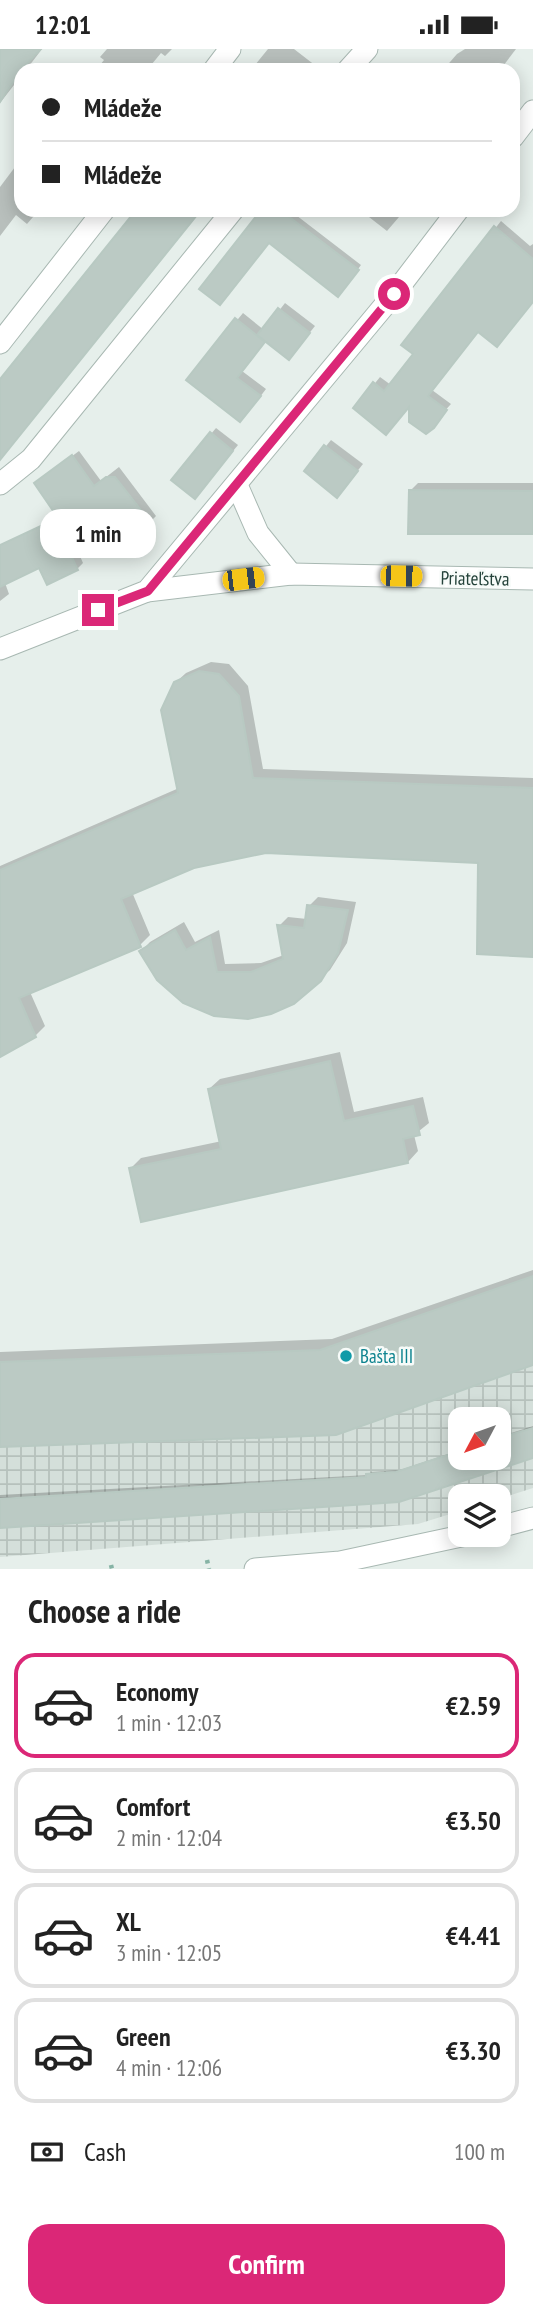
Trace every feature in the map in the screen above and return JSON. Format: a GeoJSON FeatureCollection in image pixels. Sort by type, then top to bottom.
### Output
{"type":"FeatureCollection","features":[{"type":"Feature","properties":{"kind":"street"},"geometry":{"type":"LineString","coordinates":[[219,63],[230,49]]}},
{"type":"Feature","properties":{"kind":"street"},"geometry":{"type":"LineString","coordinates":[[354,63],[367,49]]}},
{"type":"Feature","properties":{"kind":"street"},"geometry":{"type":"LineString","coordinates":[[520,128],[533,111]]}},
{"type":"Feature","properties":{"kind":"street"},"geometry":{"type":"LineString","coordinates":[[0,343],[99,217]]}},
{"type":"Feature","properties":{"kind":"street"},"geometry":{"type":"LineString","coordinates":[[0,484],[31,459],[227,217]]}},
{"type":"Feature","properties":{"kind":"street"},"geometry":{"type":"LineString","coordinates":[[0,649],[148,591],[394,294],[453,217]]}},
{"type":"Feature","properties":{"kind":"street"},"geometry":{"type":"LineString","coordinates":[[237,485],[258,533],[290,573]]}},
{"type":"Feature","properties":{"kind":"street","name":"Priateľstva"},"geometry":{"type":"LineString","coordinates":[[148,591],[290,573],[533,579]]}},
{"type":"Feature","properties":{"kind":"street"},"geometry":{"type":"LineString","coordinates":[[511,1524],[533,1518]]}},
{"type":"Feature","properties":{"kind":"street"},"geometry":{"type":"LineString","coordinates":[[255,1569],[340,1562],[448,1539]]}},
{"type":"Feature","properties":{"kind":"path"},"geometry":{"type":"LineString","coordinates":[[207,1560],[209,1569]]}},
{"type":"Feature","properties":{"kind":"shaded area"},"geometry":{"type":"Polygon","coordinates":[[[533,1365],[533,1488],[511,1495],[511,1484],[448,1484],[448,1515],[418,1524],[0,1557],[0,1447],[336,1435],[533,1365]]]}},
{"type":"Feature","properties":{"kind":"building"},"geometry":{"type":"Polygon","coordinates":[[[0,49],[41,49],[28,63],[14,63],[14,81],[0,102],[0,49]]]}},
{"type":"Feature","properties":{"kind":"building"},"geometry":{"type":"Polygon","coordinates":[[[130,217],[195,217],[0,460],[0,379],[130,217]]]}},
{"type":"Feature","properties":{"kind":"building"},"geometry":{"type":"Polygon","coordinates":[[[256,217],[289,217],[359,270],[338,297],[269,243],[220,305],[199,289],[256,217]]]}},
{"type":"Feature","properties":{"kind":"building"},"geometry":{"type":"Polygon","coordinates":[[[494,226],[533,259],[533,302],[497,347],[478,332],[428,396],[447,410],[434,428],[426,434],[409,422],[409,407],[386,435],[353,408],[373,382],[384,391],[413,354],[401,345],[494,226]]]}},
{"type":"Feature","properties":{"kind":"building"},"geometry":{"type":"Polygon","coordinates":[[[278,308],[310,333],[289,360],[257,335],[278,308]]]}},
{"type":"Feature","properties":{"kind":"building"},"geometry":{"type":"Polygon","coordinates":[[[235,318],[265,342],[237,378],[261,396],[240,422],[186,380],[235,318]]]}},
{"type":"Feature","properties":{"kind":"building"},"geometry":{"type":"Polygon","coordinates":[[[210,432],[233,451],[195,499],[171,480],[210,432]]]}},
{"type":"Feature","properties":{"kind":"building"},"geometry":{"type":"Polygon","coordinates":[[[324,445],[358,471],[337,498],[304,471],[324,445]]]}},
{"type":"Feature","properties":{"kind":"building"},"geometry":{"type":"Polygon","coordinates":[[[72,455],[94,486],[106,477],[115,477],[151,523],[124,544],[110,525],[66,545],[78,570],[47,585],[39,568],[0,587],[0,545],[58,518],[34,483],[72,455]]]}},
{"type":"Feature","properties":{"kind":"building"},"geometry":{"type":"Polygon","coordinates":[[[409,490],[533,491],[533,534],[408,534],[409,490]]]}},
{"type":"Feature","properties":{"kind":"building"},"geometry":{"type":"Polygon","coordinates":[[[199,671],[219,674],[239,696],[253,778],[533,788],[533,957],[477,954],[478,863],[266,853],[194,868],[121,899],[141,947],[19,998],[36,1037],[0,1057],[0,870],[178,793],[161,710],[174,682],[199,671]]]}},
{"type":"Feature","properties":{"kind":"building"},"geometry":{"type":"Polygon","coordinates":[[[307,905],[348,910],[338,953],[321,981],[294,1004],[271,1014],[248,1019],[214,1016],[183,1003],[157,980],[139,951],[175,930],[186,950],[210,937],[217,972],[251,972],[283,959],[277,925],[304,928],[307,905]]]}},
{"type":"Feature","properties":{"kind":"building"},"geometry":{"type":"Polygon","coordinates":[[[330,1061],[344,1121],[413,1106],[420,1135],[403,1139],[408,1163],[141,1222],[129,1168],[221,1149],[208,1089],[330,1061]]]}},
{"type":"Feature","properties":{"kind":"building","name":"Bašta III"},"geometry":{"type":"Polygon","coordinates":[[[533,1276],[533,1365],[336,1435],[0,1447],[0,1362],[320,1350],[533,1276]]]}},
{"type":"Feature","properties":{"kind":"building"},"geometry":{"type":"Polygon","coordinates":[[[533,1428],[533,1458],[511,1465],[511,1434],[533,1428]]]}},
{"type":"Feature","properties":{"kind":"building"},"geometry":{"type":"Polygon","coordinates":[[[448,1455],[448,1470],[496,1470],[399,1502],[0,1528],[0,1499],[366,1477],[366,1474],[396,1472],[448,1455]]]}},
{"type":"Feature","properties":{"kind":"place","name":"Bašta III"},"geometry":{"type":"Point","coordinates":[346,1356]}},
{"type":"Feature","properties":{"kind":"route"},"geometry":{"type":"LineString","coordinates":[[98,610],[148,591],[394,294]]}}]}
